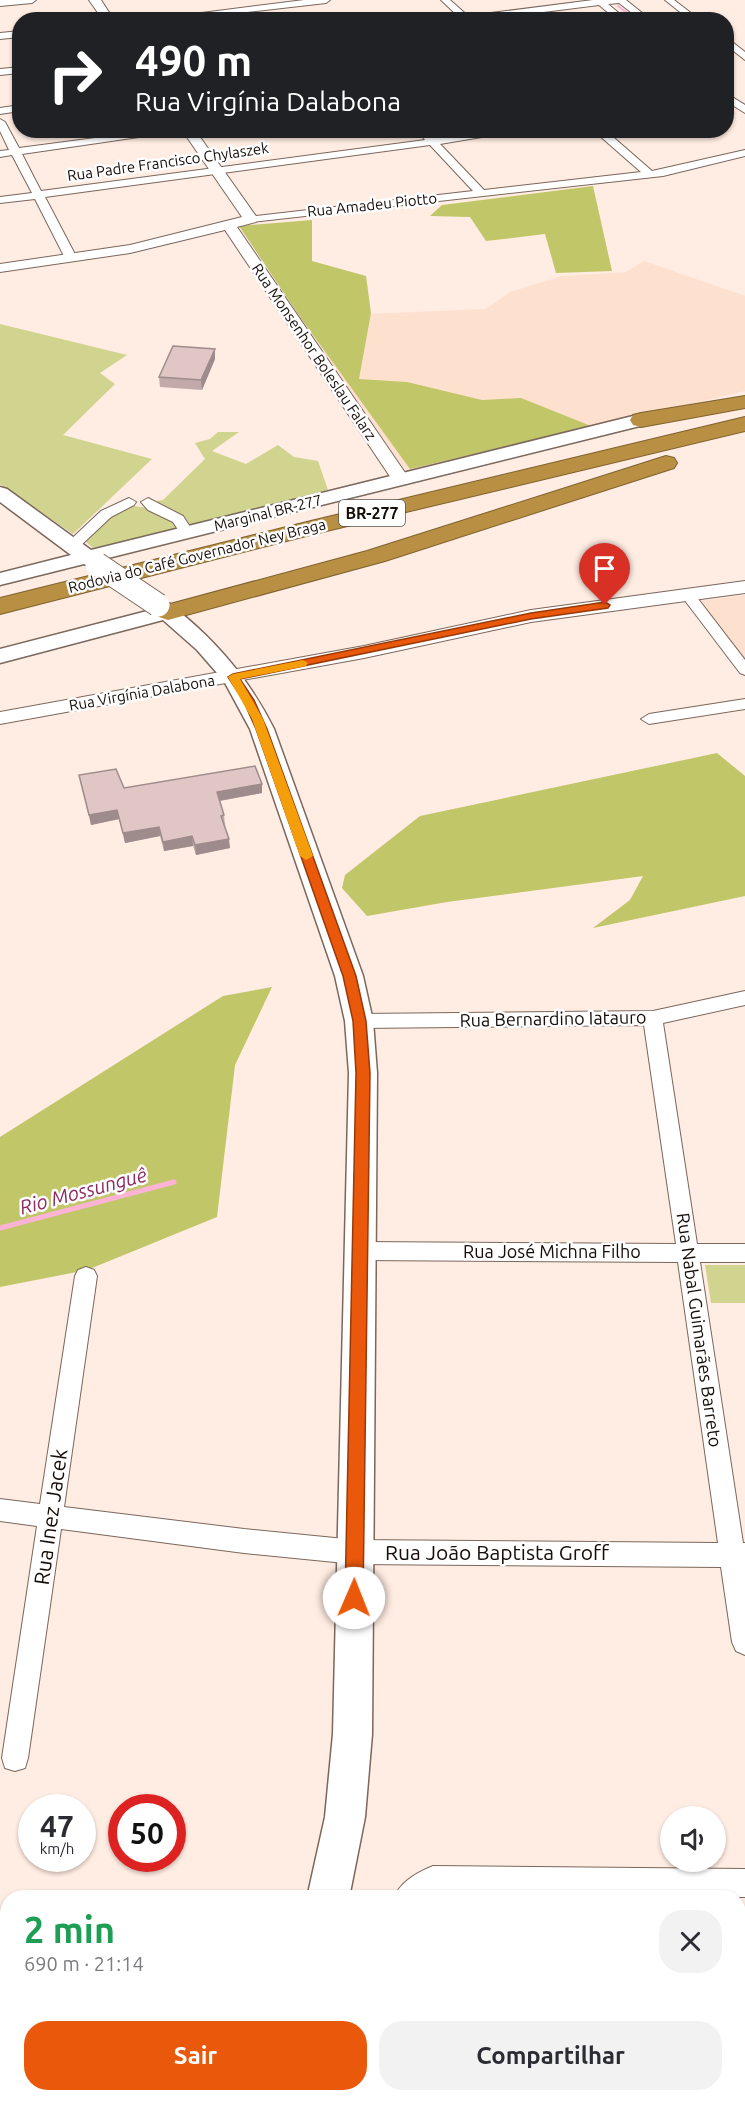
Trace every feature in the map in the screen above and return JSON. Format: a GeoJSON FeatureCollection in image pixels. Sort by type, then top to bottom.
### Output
{"type":"FeatureCollection","features":[{"type":"Feature","properties":{"kind":"highway"},"geometry":{"type":"LineString","coordinates":[[641,420],[745,402]]}},
{"type":"Feature","properties":{"kind":"highway","name":"Rodovia do Café Governador Ney Braga"},"geometry":{"type":"LineString","coordinates":[[0,606],[311,528],[745,424]]}},
{"type":"Feature","properties":{"kind":"highway","name":"Rodovia do Café Governador Ney Braga"},"geometry":{"type":"LineString","coordinates":[[0,617],[343,530],[523,493],[745,442]]}},
{"type":"Feature","properties":{"kind":"highway"},"geometry":{"type":"LineString","coordinates":[[163,609],[376,556],[700,452]]}},
{"type":"Feature","properties":{"kind":"main road","name":"Marginal BR-277"},"geometry":{"type":"LineString","coordinates":[[0,579],[85,556],[187,533],[641,420]]}},
{"type":"Feature","properties":{"kind":"main road"},"geometry":{"type":"LineString","coordinates":[[0,494],[163,609],[205,645],[233,677],[248,700],[262,729],[349,976],[359,1021],[363,1073],[352,1694],[348,1784],[339,1856],[338,1890]]}},
{"type":"Feature","properties":{"kind":"main road"},"geometry":{"type":"LineString","coordinates":[[0,656],[163,609]]}},
{"type":"Feature","properties":{"kind":"street"},"geometry":{"type":"LineString","coordinates":[[0,3],[31,0]]}},
{"type":"Feature","properties":{"kind":"street"},"geometry":{"type":"LineString","coordinates":[[216,12],[326,0]]}},
{"type":"Feature","properties":{"kind":"street"},"geometry":{"type":"LineString","coordinates":[[446,0],[459,12]]}},
{"type":"Feature","properties":{"kind":"street"},"geometry":{"type":"LineString","coordinates":[[518,12],[620,0],[636,12]]}},
{"type":"Feature","properties":{"kind":"street"},"geometry":{"type":"LineString","coordinates":[[669,0],[685,12]]}},
{"type":"Feature","properties":{"kind":"street"},"geometry":{"type":"LineString","coordinates":[[599,1],[613,12]]}},
{"type":"Feature","properties":{"kind":"street"},"geometry":{"type":"LineString","coordinates":[[298,2],[308,11]]}},
{"type":"Feature","properties":{"kind":"street"},"geometry":{"type":"LineString","coordinates":[[0,122],[71,258]]}},
{"type":"Feature","properties":{"kind":"street"},"geometry":{"type":"LineString","coordinates":[[0,154],[121,138]]}},
{"type":"Feature","properties":{"kind":"street"},"geometry":{"type":"LineString","coordinates":[[193,138],[251,219]]}},
{"type":"Feature","properties":{"kind":"street"},"geometry":{"type":"LineString","coordinates":[[429,138],[481,192]]}},
{"type":"Feature","properties":{"kind":"street","name":"Rua Padre Francisco Chylaszek"},"geometry":{"type":"LineString","coordinates":[[0,200],[462,138]]}},
{"type":"Feature","properties":{"kind":"street"},"geometry":{"type":"LineString","coordinates":[[607,138],[649,174]]}},
{"type":"Feature","properties":{"kind":"street","name":"Rua Amadeu Piotto"},"geometry":{"type":"LineString","coordinates":[[0,268],[130,249],[251,219],[649,174],[686,168],[745,153]]}},
{"type":"Feature","properties":{"kind":"street","name":"Rua Monsenhor Boleslau Falarz"},"geometry":{"type":"LineString","coordinates":[[228,224],[400,480]]}},
{"type":"Feature","properties":{"kind":"street"},"geometry":{"type":"LineString","coordinates":[[85,556],[106,514],[129,502]]}},
{"type":"Feature","properties":{"kind":"street"},"geometry":{"type":"LineString","coordinates":[[148,502],[156,509],[177,517],[187,533]]}},
{"type":"Feature","properties":{"kind":"street","name":"Rua Virgínia Dalabona"},"geometry":{"type":"LineString","coordinates":[[0,718],[233,677],[531,616],[745,587]]}},
{"type":"Feature","properties":{"kind":"street"},"geometry":{"type":"LineString","coordinates":[[687,594],[745,670]]}},
{"type":"Feature","properties":{"kind":"street"},"geometry":{"type":"LineString","coordinates":[[649,719],[745,704]]}},
{"type":"Feature","properties":{"kind":"street","name":"Rua Bernardino Iatauro"},"geometry":{"type":"LineString","coordinates":[[359,1021],[653,1018],[745,998]]}},
{"type":"Feature","properties":{"kind":"street","name":"Rua Nabal Guimarães Barreto"},"geometry":{"type":"LineString","coordinates":[[653,1018],[688,1253],[739,1555],[745,1642]]}},
{"type":"Feature","properties":{"kind":"street","name":"Rua José Michna Filho"},"geometry":{"type":"LineString","coordinates":[[360,1251],[688,1253],[741,1251]]}},
{"type":"Feature","properties":{"kind":"street","name":"Rua Inez Jacek"},"geometry":{"type":"LineString","coordinates":[[15,1758],[86,1276]]}},
{"type":"Feature","properties":{"kind":"street","name":"Rua João Baptista Groff"},"geometry":{"type":"LineString","coordinates":[[0,1510],[355,1552],[739,1555]]}},
{"type":"Feature","properties":{"kind":"street"},"geometry":{"type":"LineString","coordinates":[[419,1890],[433,1880],[745,1883]]}},
{"type":"Feature","properties":{"kind":"shaded area"},"geometry":{"type":"Polygon","coordinates":[[[644,261],[745,296],[745,391],[414,470],[404,469],[300,317],[486,309],[510,292],[562,276],[626,272],[644,261]]]}},
{"type":"Feature","properties":{"kind":"shaded area"},"geometry":{"type":"Polygon","coordinates":[[[745,595],[745,660],[699,601],[745,595]]]}},
{"type":"Feature","properties":{"kind":"green space"},"geometry":{"type":"Polygon","coordinates":[[[593,186],[612,271],[556,273],[545,234],[486,241],[470,217],[430,216],[442,205],[593,186]]]}},
{"type":"Feature","properties":{"kind":"green space"},"geometry":{"type":"Polygon","coordinates":[[[312,220],[312,261],[366,276],[371,313],[359,379],[407,382],[482,400],[521,398],[591,426],[410,469],[300,317],[239,226],[312,220]]]}},
{"type":"Feature","properties":{"kind":"green space"},"geometry":{"type":"Polygon","coordinates":[[[0,324],[127,355],[100,373],[115,384],[63,435],[152,459],[73,534],[0,484],[0,324]]]}},
{"type":"Feature","properties":{"kind":"green space"},"geometry":{"type":"Polygon","coordinates":[[[218,432],[239,432],[212,451],[246,464],[278,445],[294,457],[318,461],[328,490],[191,525],[178,513],[160,508],[156,501],[163,500],[205,459],[195,443],[210,439],[218,432]]]}},
{"type":"Feature","properties":{"kind":"green space"},"geometry":{"type":"Polygon","coordinates":[[[129,506],[157,511],[179,529],[94,549],[85,541],[113,515],[129,506]]]}},
{"type":"Feature","properties":{"kind":"green space"},"geometry":{"type":"Polygon","coordinates":[[[717,753],[745,776],[745,896],[593,928],[630,900],[643,876],[447,902],[367,916],[342,888],[345,875],[420,816],[717,753]]]}},
{"type":"Feature","properties":{"kind":"green space"},"geometry":{"type":"Polygon","coordinates":[[[272,987],[235,1065],[217,1217],[87,1270],[0,1287],[0,1137],[223,996],[272,987]]]}},
{"type":"Feature","properties":{"kind":"green space"},"geometry":{"type":"Polygon","coordinates":[[[705,1265],[745,1265],[745,1303],[711,1303],[705,1265]]]}},
{"type":"Feature","properties":{"kind":"building"},"geometry":{"type":"Polygon","coordinates":[[[173,346],[215,349],[201,380],[159,377],[173,346]]]}},
{"type":"Feature","properties":{"kind":"building"},"geometry":{"type":"Polygon","coordinates":[[[255,766],[262,784],[217,792],[224,815],[221,816],[229,839],[195,845],[192,836],[163,842],[159,827],[123,833],[117,810],[89,815],[79,775],[116,769],[124,788],[255,766]]]}},
{"type":"Feature","properties":{"kind":"waterway"},"geometry":{"type":"LineString","coordinates":[[618,6],[626,12]]}},
{"type":"Feature","properties":{"kind":"waterway","name":"Rio Mossunguê"},"geometry":{"type":"LineString","coordinates":[[0,1228],[174,1182]]}},
{"type":"Feature","properties":{"kind":"slow traffic"},"geometry":{"type":"LineString","coordinates":[[303,663],[233,677],[257,719],[306,856]]}},
{"type":"Feature","properties":{"kind":"route"},"geometry":{"type":"LineString","coordinates":[[354,1598],[363,1073],[359,1021],[356,999],[349,976],[262,729],[253,708],[233,677],[531,616],[605,605]]}}]}
